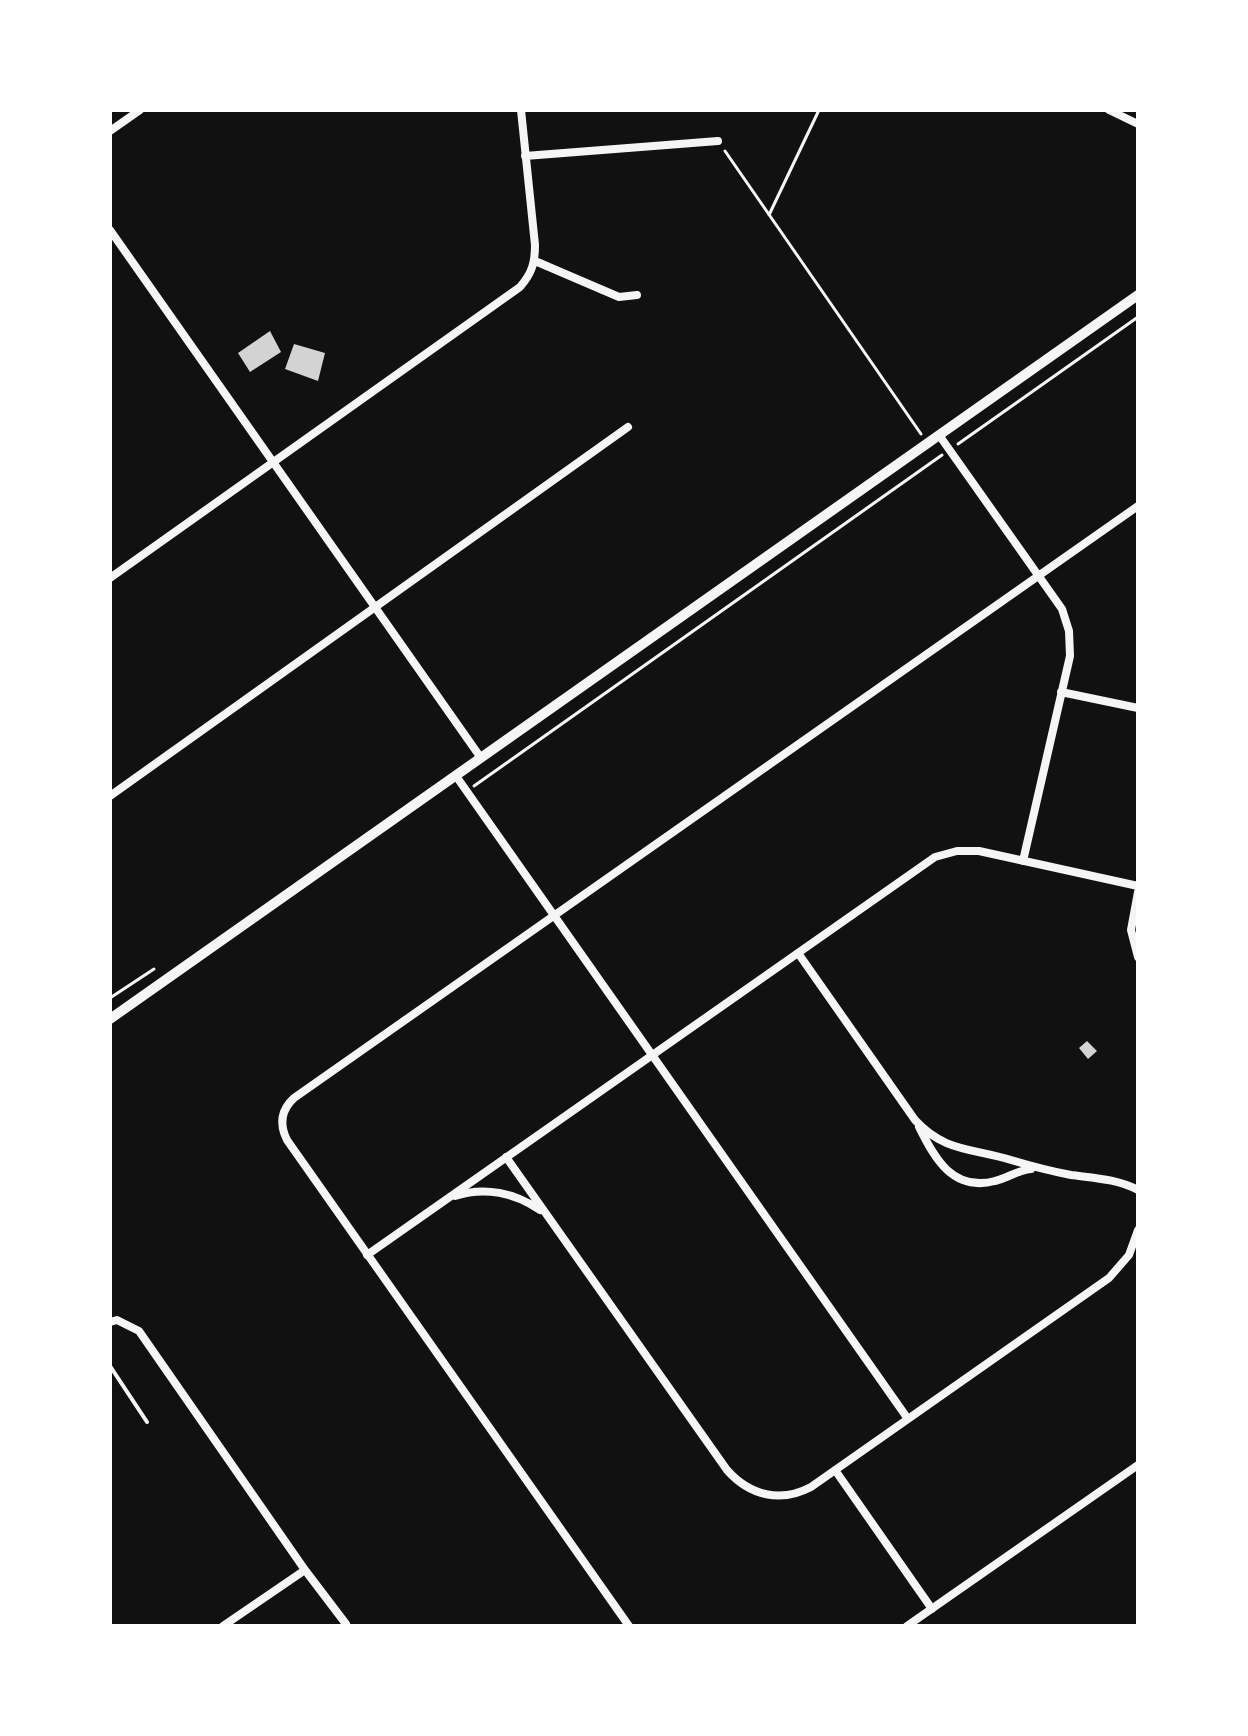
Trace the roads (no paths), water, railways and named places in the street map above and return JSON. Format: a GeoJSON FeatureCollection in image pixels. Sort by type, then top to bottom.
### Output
{"type":"FeatureCollection","features":[{"type":"Feature","properties":{"kind":"street"},"geometry":{"type":"LineString","coordinates":[[110,131],[140,110]]}},
{"type":"Feature","properties":{"kind":"street"},"geometry":{"type":"LineString","coordinates":[[110,578],[520,287],[531,275],[535,261],[521,110]]}},
{"type":"Feature","properties":{"kind":"street"},"geometry":{"type":"LineString","coordinates":[[1109,110],[1138,124]]}},
{"type":"Feature","properties":{"kind":"street"},"geometry":{"type":"LineString","coordinates":[[525,156],[718,141]]}},
{"type":"Feature","properties":{"kind":"street"},"geometry":{"type":"LineString","coordinates":[[110,230],[481,758]]}},
{"type":"Feature","properties":{"kind":"street"},"geometry":{"type":"LineString","coordinates":[[535,261],[619,297],[637,295]]}},
{"type":"Feature","properties":{"kind":"street"},"geometry":{"type":"LineString","coordinates":[[110,1019],[1138,295]]}},
{"type":"Feature","properties":{"kind":"street"},"geometry":{"type":"LineString","coordinates":[[110,796],[628,427]]}},
{"type":"Feature","properties":{"kind":"street"},"geometry":{"type":"LineString","coordinates":[[939,435],[1062,609],[1069,631],[1070,656],[1023,861]]}},
{"type":"Feature","properties":{"kind":"street"},"geometry":{"type":"LineString","coordinates":[[629,1626],[287,1140],[282,1128],[285,1109],[294,1098],[1138,506]]}},
{"type":"Feature","properties":{"kind":"street"},"geometry":{"type":"LineString","coordinates":[[1061,692],[1138,708]]}},
{"type":"Feature","properties":{"kind":"street"},"geometry":{"type":"LineString","coordinates":[[456,776],[908,1419]]}},
{"type":"Feature","properties":{"kind":"street"},"geometry":{"type":"LineString","coordinates":[[367,1255],[925,863],[946,853],[979,851],[1138,889],[1131,930],[1138,957]]}},
{"type":"Feature","properties":{"kind":"street"},"geometry":{"type":"LineString","coordinates":[[798,953],[915,1120],[940,1166],[965,1181],[993,1182],[1034,1168]]}},
{"type":"Feature","properties":{"kind":"street"},"geometry":{"type":"LineString","coordinates":[[915,1120],[933,1137],[945,1143],[1034,1168],[1120,1182],[1138,1190]]}},
{"type":"Feature","properties":{"kind":"street"},"geometry":{"type":"LineString","coordinates":[[506,1157],[734,1478],[752,1490],[782,1496],[802,1491],[835,1470],[1109,1278],[1129,1255],[1138,1230]]}},
{"type":"Feature","properties":{"kind":"street"},"geometry":{"type":"LineString","coordinates":[[448,1198],[476,1191],[504,1193],[529,1203],[550,1219]]}},
{"type":"Feature","properties":{"kind":"street"},"geometry":{"type":"LineString","coordinates":[[110,1322],[117,1320],[139,1331],[346,1624]]}},
{"type":"Feature","properties":{"kind":"street"},"geometry":{"type":"LineString","coordinates":[[907,1626],[1138,1465]]}},
{"type":"Feature","properties":{"kind":"street"},"geometry":{"type":"LineString","coordinates":[[835,1470],[932,1609]]}},
{"type":"Feature","properties":{"kind":"street"},"geometry":{"type":"LineString","coordinates":[[223,1626],[305,1570]]}},
{"type":"Feature","properties":{"kind":"lane"},"geometry":{"type":"LineString","coordinates":[[110,1366],[147,1422]]}}]}
